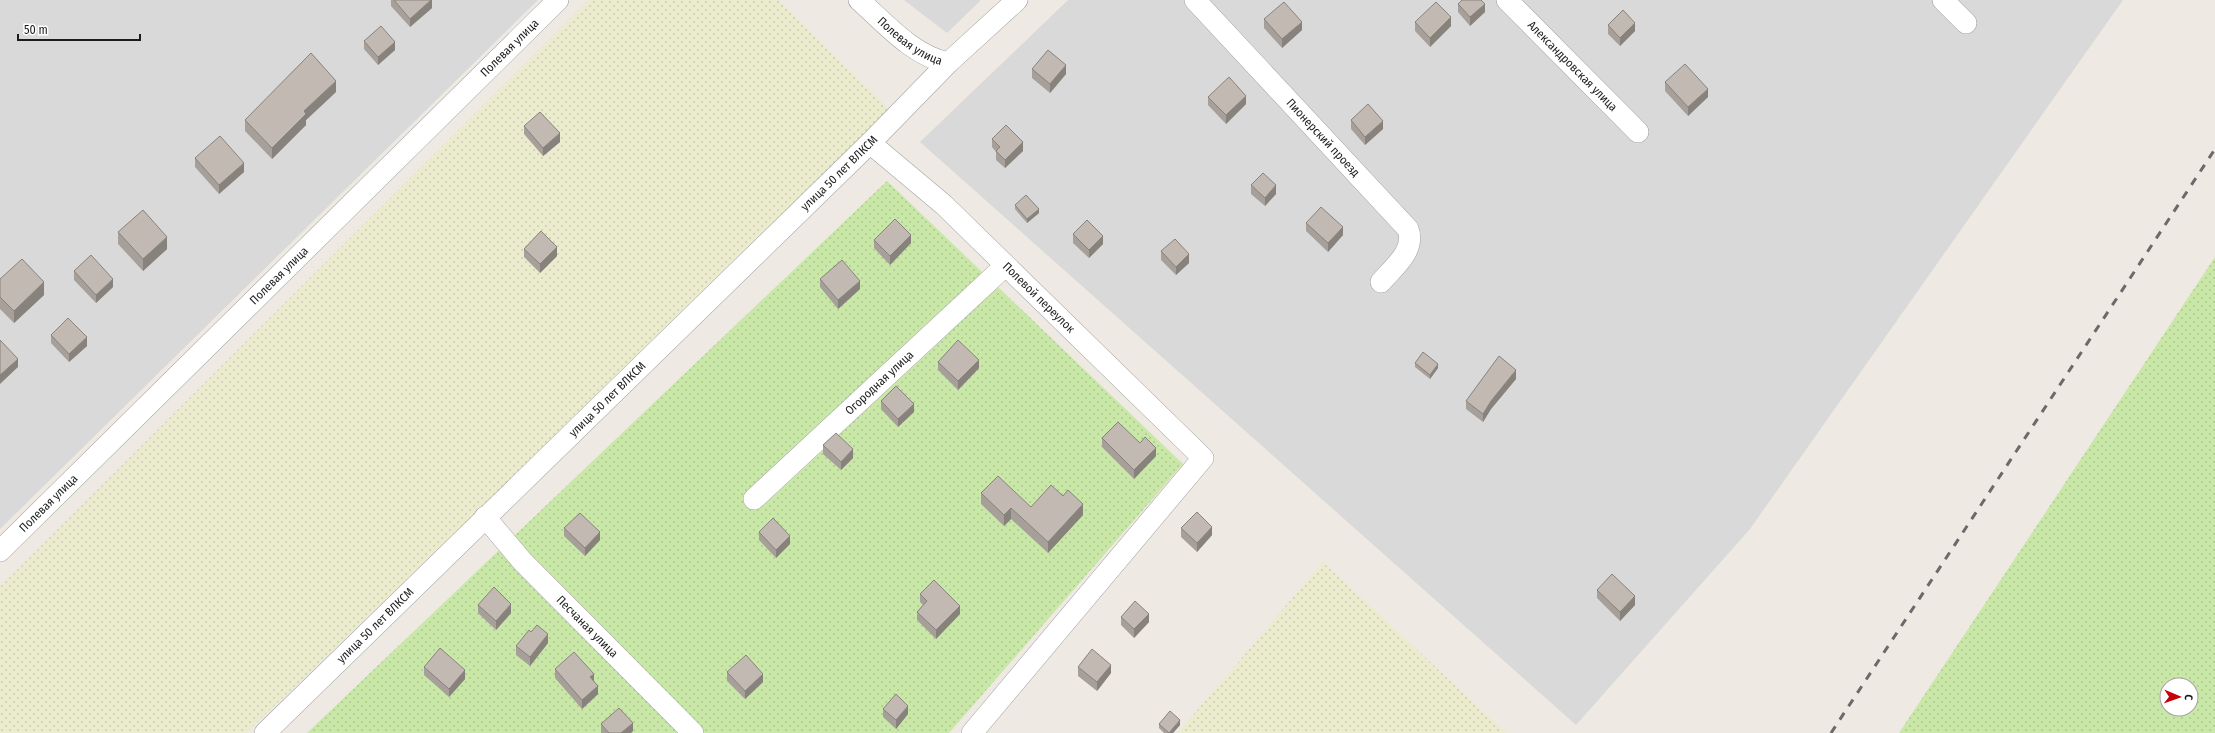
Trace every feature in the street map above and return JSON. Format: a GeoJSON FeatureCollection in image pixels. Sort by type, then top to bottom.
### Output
{"type":"FeatureCollection","features":[{"type":"Feature","properties":{"kind":"street","name":"Полевая улица"},"geometry":{"type":"LineString","coordinates":[[0,551],[558,0]]}},
{"type":"Feature","properties":{"kind":"street","name":"Полевая улица"},"geometry":{"type":"LineString","coordinates":[[859,0],[919,52],[933,60],[948,63],[1017,0]]}},
{"type":"Feature","properties":{"kind":"street","name":"Пионерский проезд"},"geometry":{"type":"LineString","coordinates":[[1195,0],[1408,229],[1411,236],[1410,245],[1381,282]]}},
{"type":"Feature","properties":{"kind":"street","name":"Александровская улица"},"geometry":{"type":"LineString","coordinates":[[1507,0],[1638,132]]}},
{"type":"Feature","properties":{"kind":"street"},"geometry":{"type":"LineString","coordinates":[[1943,0],[1966,23]]}},
{"type":"Feature","properties":{"kind":"street","name":"улица 50 лет ВЛКСМ"},"geometry":{"type":"LineString","coordinates":[[265,733],[870,143],[948,63]]}},
{"type":"Feature","properties":{"kind":"street","name":"Полевой переулок"},"geometry":{"type":"LineString","coordinates":[[870,143],[944,206],[1203,458],[972,733]]}},
{"type":"Feature","properties":{"kind":"street","name":"Огородная улица"},"geometry":{"type":"LineString","coordinates":[[754,499],[1005,266]]}},
{"type":"Feature","properties":{"kind":"street","name":"Песчаная улица"},"geometry":{"type":"LineString","coordinates":[[485,517],[523,562],[693,733]]}},
{"type":"Feature","properties":{"kind":"shaded area"},"geometry":{"type":"Polygon","coordinates":[[[0,0],[538,0],[0,529],[0,0]]]}},
{"type":"Feature","properties":{"kind":"shaded area"},"geometry":{"type":"Polygon","coordinates":[[[904,0],[981,0],[947,33],[904,0]]]}},
{"type":"Feature","properties":{"kind":"shaded area"},"geometry":{"type":"Polygon","coordinates":[[[1068,0],[2123,0],[1750,529],[1576,725],[920,142],[1068,0]]]}},
{"type":"Feature","properties":{"kind":"green space"},"geometry":{"type":"Polygon","coordinates":[[[589,0],[778,0],[894,114],[246,733],[0,733],[0,587],[589,0]]]}},
{"type":"Feature","properties":{"kind":"green space"},"geometry":{"type":"Polygon","coordinates":[[[887,181],[1183,464],[949,733],[307,733],[887,181]]]}},
{"type":"Feature","properties":{"kind":"green space"},"geometry":{"type":"Polygon","coordinates":[[[2215,257],[2215,733],[1899,733],[2215,257]]]}},
{"type":"Feature","properties":{"kind":"green space"},"geometry":{"type":"Polygon","coordinates":[[[1323,562],[1506,733],[1178,733],[1323,562]]]}},
{"type":"Feature","properties":{"kind":"building"},"geometry":{"type":"Polygon","coordinates":[[[394,0],[431,0],[410,19],[394,0]]]}},
{"type":"Feature","properties":{"kind":"building"},"geometry":{"type":"Polygon","coordinates":[[[1462,0],[1481,0],[1485,4],[1470,17],[1458,4],[1462,0]]]}},
{"type":"Feature","properties":{"kind":"building"},"geometry":{"type":"Polygon","coordinates":[[[1284,2],[1302,22],[1282,39],[1264,19],[1284,2]]]}},
{"type":"Feature","properties":{"kind":"building"},"geometry":{"type":"Polygon","coordinates":[[[1436,2],[1451,17],[1430,38],[1415,22],[1436,2]]]}},
{"type":"Feature","properties":{"kind":"building"},"geometry":{"type":"Polygon","coordinates":[[[1623,10],[1635,23],[1620,38],[1608,25],[1623,10]]]}},
{"type":"Feature","properties":{"kind":"building"},"geometry":{"type":"Polygon","coordinates":[[[381,26],[395,42],[378,57],[364,41],[381,26]]]}},
{"type":"Feature","properties":{"kind":"building"},"geometry":{"type":"Polygon","coordinates":[[[1048,50],[1066,65],[1050,84],[1032,69],[1048,50]]]}},
{"type":"Feature","properties":{"kind":"building"},"geometry":{"type":"Polygon","coordinates":[[[311,53],[336,81],[304,111],[306,114],[272,148],[245,120],[311,53]]]}},
{"type":"Feature","properties":{"kind":"building"},"geometry":{"type":"Polygon","coordinates":[[[1685,64],[1708,89],[1688,107],[1665,82],[1685,64]]]}},
{"type":"Feature","properties":{"kind":"building"},"geometry":{"type":"Polygon","coordinates":[[[1229,77],[1246,96],[1226,115],[1208,97],[1229,77]]]}},
{"type":"Feature","properties":{"kind":"building"},"geometry":{"type":"Polygon","coordinates":[[[1368,104],[1383,121],[1365,137],[1351,120],[1368,104]]]}},
{"type":"Feature","properties":{"kind":"building"},"geometry":{"type":"Polygon","coordinates":[[[540,112],[560,133],[543,148],[524,126],[540,112]]]}},
{"type":"Feature","properties":{"kind":"building"},"geometry":{"type":"Polygon","coordinates":[[[1006,125],[1023,142],[1005,160],[996,151],[1000,147],[992,139],[1006,125]]]}},
{"type":"Feature","properties":{"kind":"building"},"geometry":{"type":"Polygon","coordinates":[[[220,136],[244,163],[219,185],[195,158],[220,136]]]}},
{"type":"Feature","properties":{"kind":"building"},"geometry":{"type":"Polygon","coordinates":[[[1263,173],[1276,185],[1265,198],[1251,185],[1263,173]]]}},
{"type":"Feature","properties":{"kind":"building"},"geometry":{"type":"Polygon","coordinates":[[[1026,195],[1039,209],[1027,219],[1015,205],[1026,195]]]}},
{"type":"Feature","properties":{"kind":"building"},"geometry":{"type":"Polygon","coordinates":[[[1321,207],[1343,227],[1328,243],[1306,223],[1321,207]]]}},
{"type":"Feature","properties":{"kind":"building"},"geometry":{"type":"Polygon","coordinates":[[[143,210],[167,237],[143,259],[118,232],[143,210]]]}},
{"type":"Feature","properties":{"kind":"building"},"geometry":{"type":"Polygon","coordinates":[[[895,219],[911,235],[890,256],[874,240],[895,219]]]}},
{"type":"Feature","properties":{"kind":"building"},"geometry":{"type":"Polygon","coordinates":[[[1087,220],[1103,236],[1089,250],[1073,234],[1087,220]]]}},
{"type":"Feature","properties":{"kind":"building"},"geometry":{"type":"Polygon","coordinates":[[[541,231],[557,247],[540,264],[524,249],[541,231]]]}},
{"type":"Feature","properties":{"kind":"building"},"geometry":{"type":"Polygon","coordinates":[[[1175,239],[1189,254],[1176,267],[1161,251],[1175,239]]]}},
{"type":"Feature","properties":{"kind":"building"},"geometry":{"type":"Polygon","coordinates":[[[91,255],[113,279],[96,295],[74,271],[91,255]]]}},
{"type":"Feature","properties":{"kind":"building"},"geometry":{"type":"Polygon","coordinates":[[[22,259],[44,282],[14,311],[0,297],[0,279],[22,259]]]}},
{"type":"Feature","properties":{"kind":"building"},"geometry":{"type":"Polygon","coordinates":[[[842,260],[860,281],[838,300],[820,279],[842,260]]]}},
{"type":"Feature","properties":{"kind":"building"},"geometry":{"type":"Polygon","coordinates":[[[68,318],[87,337],[69,354],[51,335],[68,318]]]}},
{"type":"Feature","properties":{"kind":"building"},"geometry":{"type":"Polygon","coordinates":[[[0,340],[18,359],[0,375],[0,340]]]}},
{"type":"Feature","properties":{"kind":"building"},"geometry":{"type":"Polygon","coordinates":[[[958,340],[979,360],[958,381],[938,362],[958,340]]]}},
{"type":"Feature","properties":{"kind":"building"},"geometry":{"type":"Polygon","coordinates":[[[1423,352],[1438,364],[1430,375],[1415,363],[1423,352]]]}},
{"type":"Feature","properties":{"kind":"building"},"geometry":{"type":"Polygon","coordinates":[[[1499,356],[1516,370],[1491,401],[1483,414],[1466,401],[1499,356]]]}},
{"type":"Feature","properties":{"kind":"building"},"geometry":{"type":"Polygon","coordinates":[[[896,386],[914,404],[898,419],[881,401],[896,386]]]}},
{"type":"Feature","properties":{"kind":"building"},"geometry":{"type":"Polygon","coordinates":[[[1118,422],[1140,443],[1145,437],[1156,448],[1134,470],[1102,438],[1118,422]]]}},
{"type":"Feature","properties":{"kind":"building"},"geometry":{"type":"Polygon","coordinates":[[[836,433],[853,449],[841,462],[823,445],[836,433]]]}},
{"type":"Feature","properties":{"kind":"building"},"geometry":{"type":"Polygon","coordinates":[[[998,476],[1031,507],[1051,485],[1063,496],[1068,490],[1083,504],[1048,542],[1011,508],[1004,515],[981,493],[998,476]]]}},
{"type":"Feature","properties":{"kind":"building"},"geometry":{"type":"Polygon","coordinates":[[[1197,512],[1212,527],[1197,543],[1181,528],[1197,512]]]}},
{"type":"Feature","properties":{"kind":"building"},"geometry":{"type":"Polygon","coordinates":[[[580,513],[600,532],[585,548],[564,528],[580,513]]]}},
{"type":"Feature","properties":{"kind":"building"},"geometry":{"type":"Polygon","coordinates":[[[773,518],[790,536],[776,550],[759,532],[773,518]]]}},
{"type":"Feature","properties":{"kind":"building"},"geometry":{"type":"Polygon","coordinates":[[[1612,574],[1635,596],[1620,612],[1597,590],[1612,574]]]}},
{"type":"Feature","properties":{"kind":"building"},"geometry":{"type":"Polygon","coordinates":[[[934,580],[960,606],[936,630],[917,612],[927,601],[920,594],[934,580]]]}},
{"type":"Feature","properties":{"kind":"building"},"geometry":{"type":"Polygon","coordinates":[[[494,587],[511,604],[496,621],[478,605],[494,587]]]}},
{"type":"Feature","properties":{"kind":"building"},"geometry":{"type":"Polygon","coordinates":[[[1135,601],[1149,614],[1134,629],[1121,617],[1135,601]]]}},
{"type":"Feature","properties":{"kind":"building"},"geometry":{"type":"Polygon","coordinates":[[[537,625],[548,634],[530,657],[516,646],[529,630],[531,632],[537,625]]]}},
{"type":"Feature","properties":{"kind":"building"},"geometry":{"type":"Polygon","coordinates":[[[440,648],[465,670],[449,689],[424,667],[440,648]]]}},
{"type":"Feature","properties":{"kind":"building"},"geometry":{"type":"Polygon","coordinates":[[[1092,649],[1111,665],[1097,682],[1078,667],[1092,649]]]}},
{"type":"Feature","properties":{"kind":"building"},"geometry":{"type":"Polygon","coordinates":[[[574,652],[594,674],[590,677],[598,686],[582,700],[555,669],[574,652]]]}},
{"type":"Feature","properties":{"kind":"building"},"geometry":{"type":"Polygon","coordinates":[[[746,655],[763,674],[745,691],[727,672],[746,655]]]}},
{"type":"Feature","properties":{"kind":"building"},"geometry":{"type":"Polygon","coordinates":[[[896,694],[908,706],[896,720],[883,709],[896,694]]]}},
{"type":"Feature","properties":{"kind":"building"},"geometry":{"type":"Polygon","coordinates":[[[619,708],[633,723],[621,733],[609,733],[601,724],[619,708]]]}},
{"type":"Feature","properties":{"kind":"building"},"geometry":{"type":"Polygon","coordinates":[[[1170,711],[1180,720],[1169,733],[1159,724],[1170,711]]]}},
{"type":"Feature","properties":{"kind":"railway"},"geometry":{"type":"LineString","coordinates":[[1831,733],[2215,149]]}}]}
